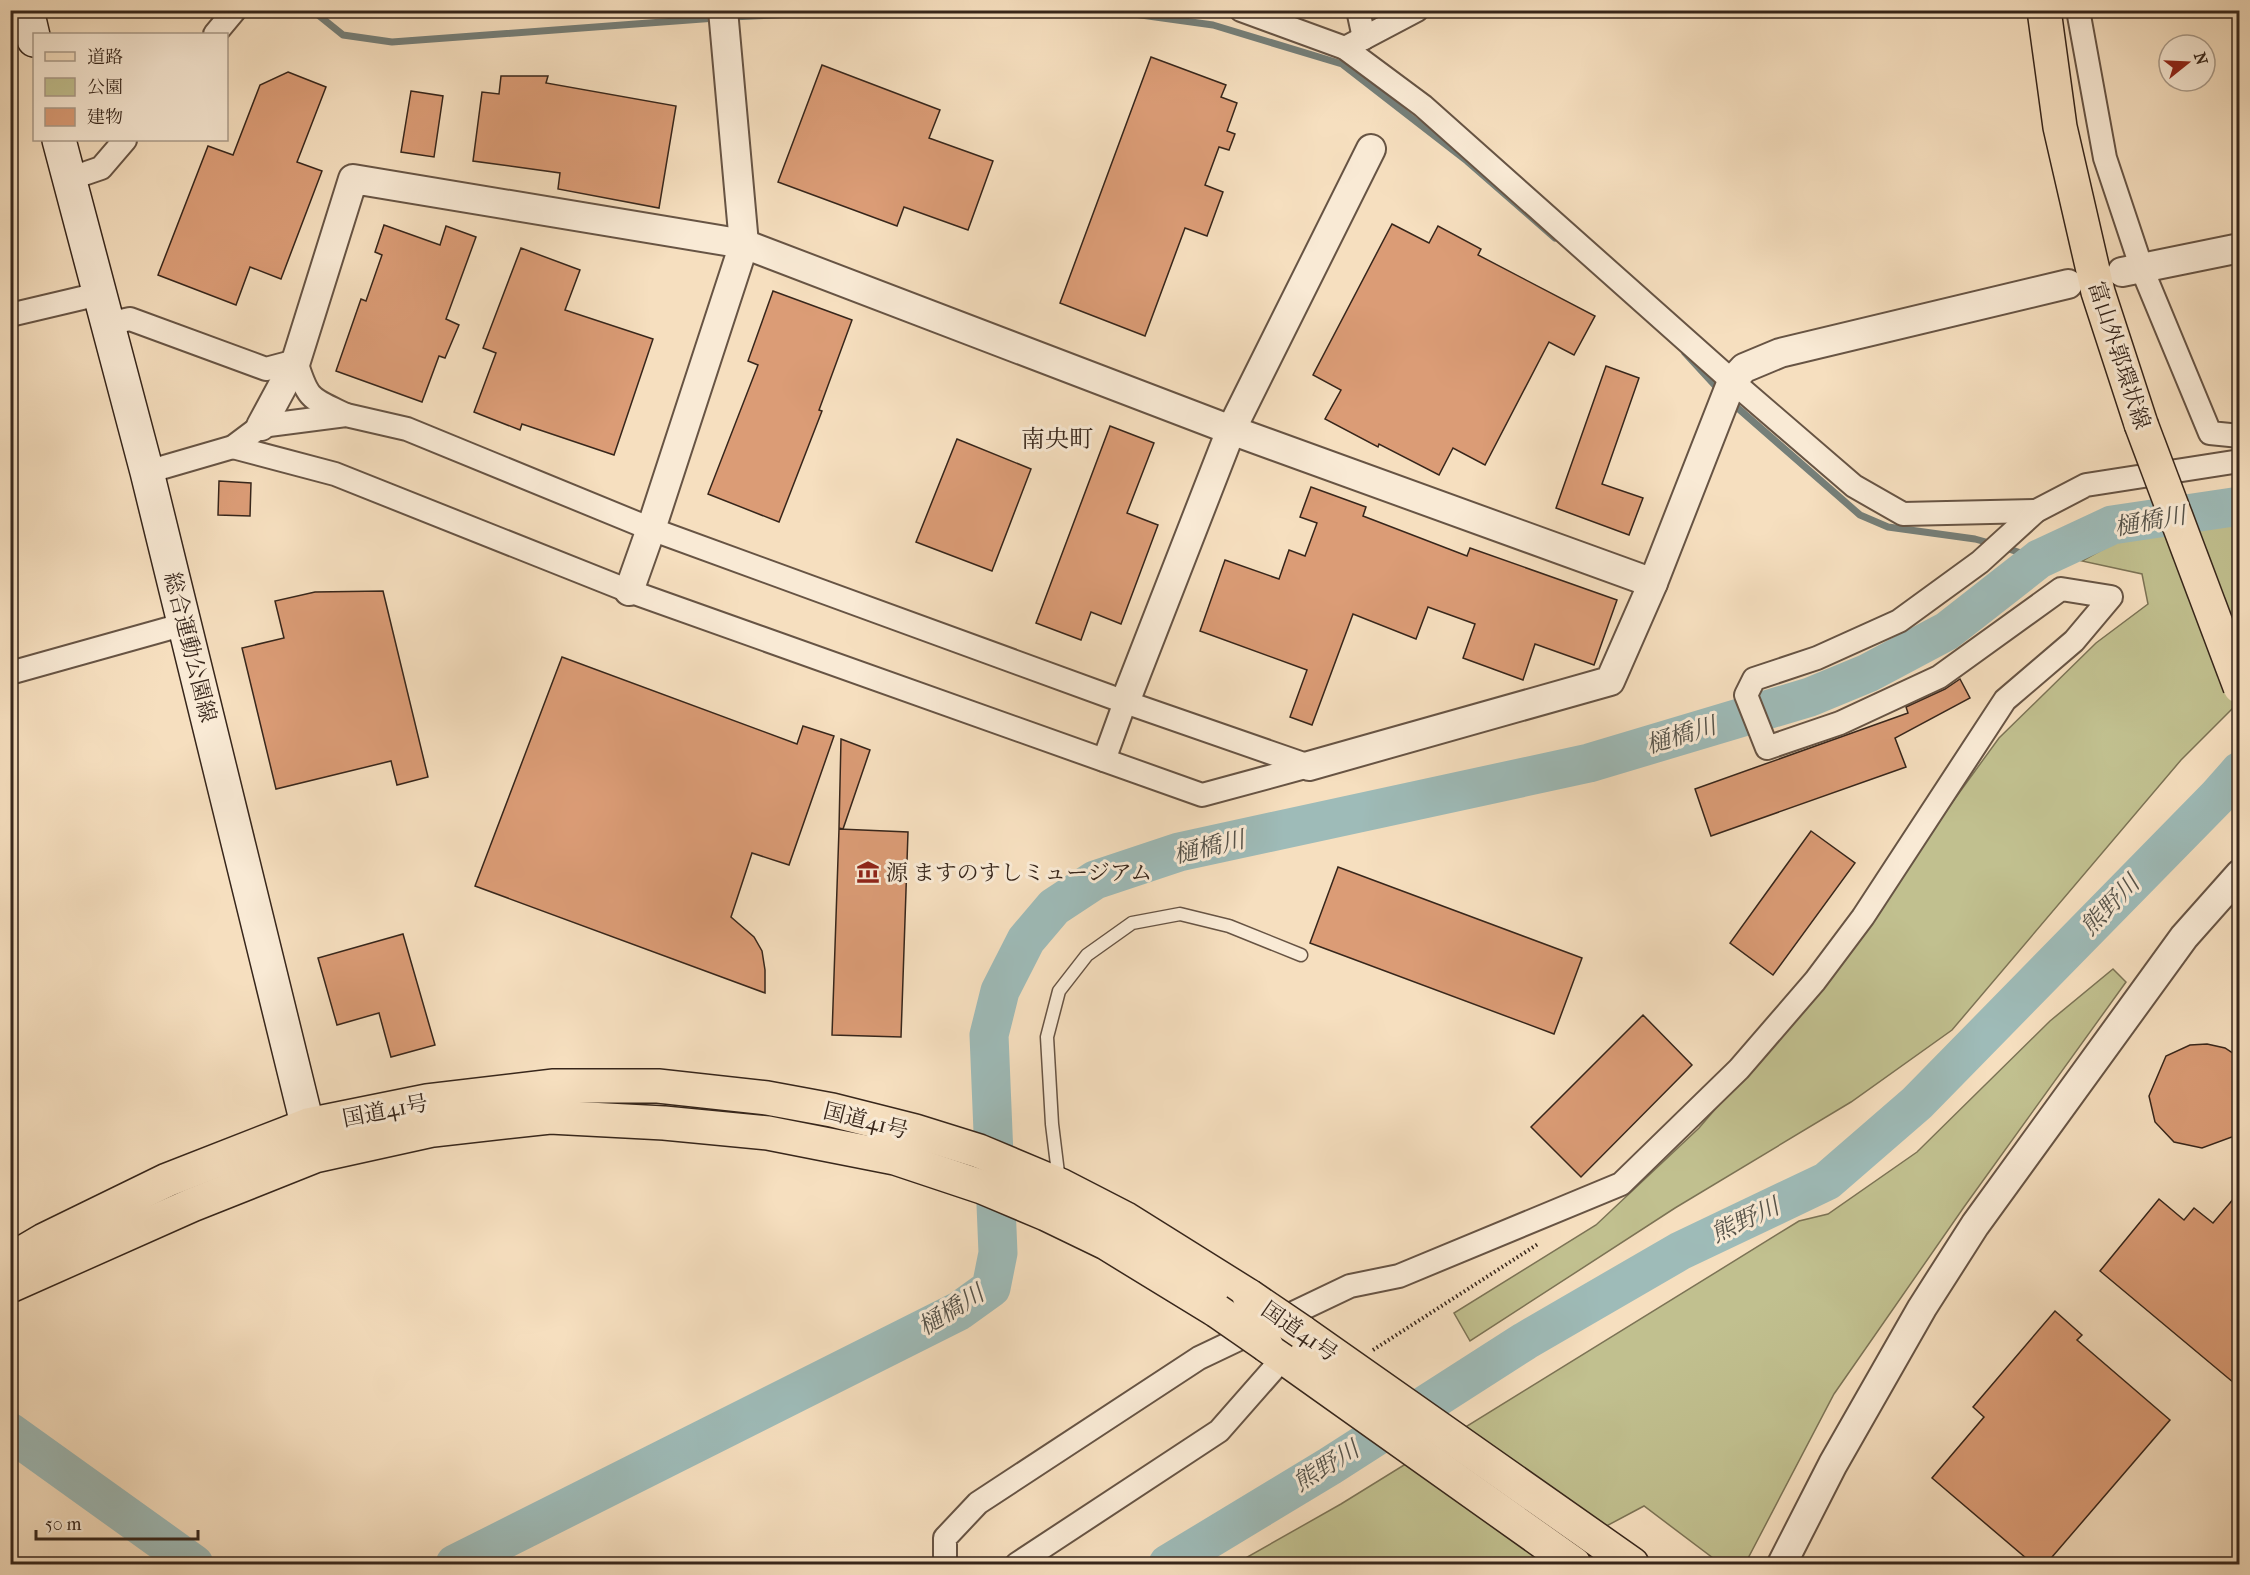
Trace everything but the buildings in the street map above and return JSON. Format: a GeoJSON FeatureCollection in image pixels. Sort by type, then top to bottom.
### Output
{"type":"FeatureCollection","features":[{"type":"Feature","properties":{"kind":"main road"},"geometry":{"type":"LineString","coordinates":[[27,10],[33,36]]}},
{"type":"Feature","properties":{"kind":"main road","name":"富山外郭環状線"},"geometry":{"type":"LineString","coordinates":[[2044,10],[2061,127],[2098,292],[2141,424],[2240,687]]}},
{"type":"Feature","properties":{"kind":"main road","name":"総合運動公園線"},"geometry":{"type":"LineString","coordinates":[[59,141],[147,472],[315,1156]]}},
{"type":"Feature","properties":{"kind":"main road","name":"国道41号"},"geometry":{"type":"LineString","coordinates":[[10,1260],[44,1240],[168,1180],[308,1125],[427,1101],[554,1086],[658,1086],[767,1098],[832,1110],[915,1131],[980,1151],[1060,1185],[1126,1219],[1249,1296],[1284,1345],[1329,1391],[1570,1562]]}},
{"type":"Feature","properties":{"kind":"main road","name":"国道41号"},"geometry":{"type":"LineString","coordinates":[[10,1286],[192,1205],[315,1156],[433,1130],[550,1118],[664,1123],[768,1133],[895,1158],[982,1187],[1106,1243],[1217,1311],[1284,1345],[1359,1372],[1632,1564]]}},
{"type":"Feature","properties":{"kind":"street"},"geometry":{"type":"LineString","coordinates":[[216,33],[235,10]]}},
{"type":"Feature","properties":{"kind":"street"},"geometry":{"type":"LineString","coordinates":[[629,591],[744,244],[723,10]]}},
{"type":"Feature","properties":{"kind":"street"},"geometry":{"type":"LineString","coordinates":[[1241,10],[1354,43],[1732,381],[1854,486],[1903,514],[2036,511]]}},
{"type":"Feature","properties":{"kind":"street"},"geometry":{"type":"LineString","coordinates":[[1354,43],[1358,10]]}},
{"type":"Feature","properties":{"kind":"street"},"geometry":{"type":"LineString","coordinates":[[1354,43],[1417,10]]}},
{"type":"Feature","properties":{"kind":"street"},"geometry":{"type":"LineString","coordinates":[[2078,10],[2105,158],[2132,271],[2210,433],[2240,436]]}},
{"type":"Feature","properties":{"kind":"street"},"geometry":{"type":"LineString","coordinates":[[69,179],[101,168],[124,141]]}},
{"type":"Feature","properties":{"kind":"street"},"geometry":{"type":"LineString","coordinates":[[1104,760],[1231,430],[1371,149]]}},
{"type":"Feature","properties":{"kind":"street"},"geometry":{"type":"LineString","coordinates":[[147,472],[233,447],[261,426],[296,361],[353,179],[744,244],[1231,430],[1653,583]]}},
{"type":"Feature","properties":{"kind":"street"},"geometry":{"type":"LineString","coordinates":[[2132,271],[2240,248]]}},
{"type":"Feature","properties":{"kind":"street"},"geometry":{"type":"LineString","coordinates":[[233,447],[335,474],[629,591],[1202,795],[1610,681],[1653,583],[1732,381],[1744,368],[1780,353],[2068,284]]}},
{"type":"Feature","properties":{"kind":"street"},"geometry":{"type":"LineString","coordinates":[[10,315],[103,309],[266,369],[296,361]]}},
{"type":"Feature","properties":{"kind":"street"},"geometry":{"type":"LineString","coordinates":[[296,361],[303,384],[313,400],[346,415],[407,429],[651,529],[1125,702],[1309,766]]}},
{"type":"Feature","properties":{"kind":"street"},"geometry":{"type":"LineString","coordinates":[[261,426],[346,415]]}},
{"type":"Feature","properties":{"kind":"street"},"geometry":{"type":"LineString","coordinates":[[945,1564],[945,1538],[978,1503],[1199,1358],[1350,1286],[1399,1276],[1621,1184],[1739,1069],[1815,981],[1863,918],[2005,700],[2073,641],[2111,597],[2061,589],[1939,677],[1840,723],[1767,748],[1746,694],[1754,679],[1817,658],[1899,621],[1980,562],[2036,511],[2086,485],[2240,461]]}},
{"type":"Feature","properties":{"kind":"street"},"geometry":{"type":"LineString","coordinates":[[10,673],[185,624]]}},
{"type":"Feature","properties":{"kind":"street"},"geometry":{"type":"LineString","coordinates":[[1782,1564],[1851,1433],[1922,1308],[1975,1225],[2184,937],[2240,874]]}},
{"type":"Feature","properties":{"kind":"street"},"geometry":{"type":"LineString","coordinates":[[1017,1564],[1220,1431],[1284,1345]]}},
{"type":"Feature","properties":{"kind":"lane"},"geometry":{"type":"LineString","coordinates":[[1060,1185],[1052,1124],[1047,1037],[1059,991],[1087,955],[1131,923],[1179,914],[1229,926],[1300,955]]}},
{"type":"Feature","properties":{"kind":"path"},"geometry":{"type":"LineString","coordinates":[[1359,1372],[1544,1240]]}},
{"type":"Feature","properties":{"kind":"green space"},"geometry":{"type":"Polygon","coordinates":[[[2239,519],[2239,702],[2181,760],[1952,1030],[1851,1102],[1675,1208],[1470,1341],[1454,1313],[1596,1225],[1699,1128],[1807,1002],[1999,738],[2096,643],[2148,604],[2142,574],[2082,561],[2121,539],[2239,519]]]}},
{"type":"Feature","properties":{"kind":"green space"},"geometry":{"type":"Polygon","coordinates":[[[2113,969],[2126,982],[1964,1207],[1834,1394],[1745,1564],[1721,1564],[1644,1506],[1535,1564],[1235,1564],[1341,1504],[1799,1221],[1828,1214],[1917,1152],[2050,1021],[2113,969]]]}},
{"type":"Feature","properties":{"kind":"waterway"},"geometry":{"type":"LineString","coordinates":[[312,10],[343,35],[392,42],[716,18]]}},
{"type":"Feature","properties":{"kind":"waterway"},"geometry":{"type":"LineString","coordinates":[[731,17],[877,10]]}},
{"type":"Feature","properties":{"kind":"waterway"},"geometry":{"type":"LineString","coordinates":[[1105,10],[1213,25],[1342,64],[1467,161],[1555,238]]}},
{"type":"Feature","properties":{"kind":"waterway"},"geometry":{"type":"LineString","coordinates":[[1685,353],[1720,391]]}},
{"type":"Feature","properties":{"kind":"waterway"},"geometry":{"type":"LineString","coordinates":[[1732,403],[1860,515],[1888,527],[1975,539],[1993,544]]}},
{"type":"Feature","properties":{"kind":"waterway","name":"樋橋川"},"geometry":{"type":"LineString","coordinates":[[455,1564],[959,1311],[991,1288],[998,1253],[989,1035],[1000,991],[1026,940],[1054,907],[1095,880],[1179,852],[1589,763],[1810,697],[1868,673],[1947,631],[2039,559],[2112,525],[2240,506]]}},
{"type":"Feature","properties":{"kind":"waterway"},"geometry":{"type":"LineString","coordinates":[[2003,547],[2039,559]]}},
{"type":"Feature","properties":{"kind":"waterway","name":"熊野川"},"geometry":{"type":"LineString","coordinates":[[1168,1564],[1330,1466],[1525,1341],[1680,1251],[1827,1181],[1917,1103],[2240,771]]}},
{"type":"Feature","properties":{"kind":"waterway","name":"樋橋川"},"geometry":{"type":"LineString","coordinates":[[10,1432],[194,1564]]}},
{"type":"Feature","properties":{"kind":"place","name":"源 ますのすしミュージアム"},"geometry":{"type":"Point","coordinates":[868,872]}},
{"type":"Feature","properties":{"kind":"district","name":"南央町"},"geometry":{"type":"Point","coordinates":[1057,439]}}]}
